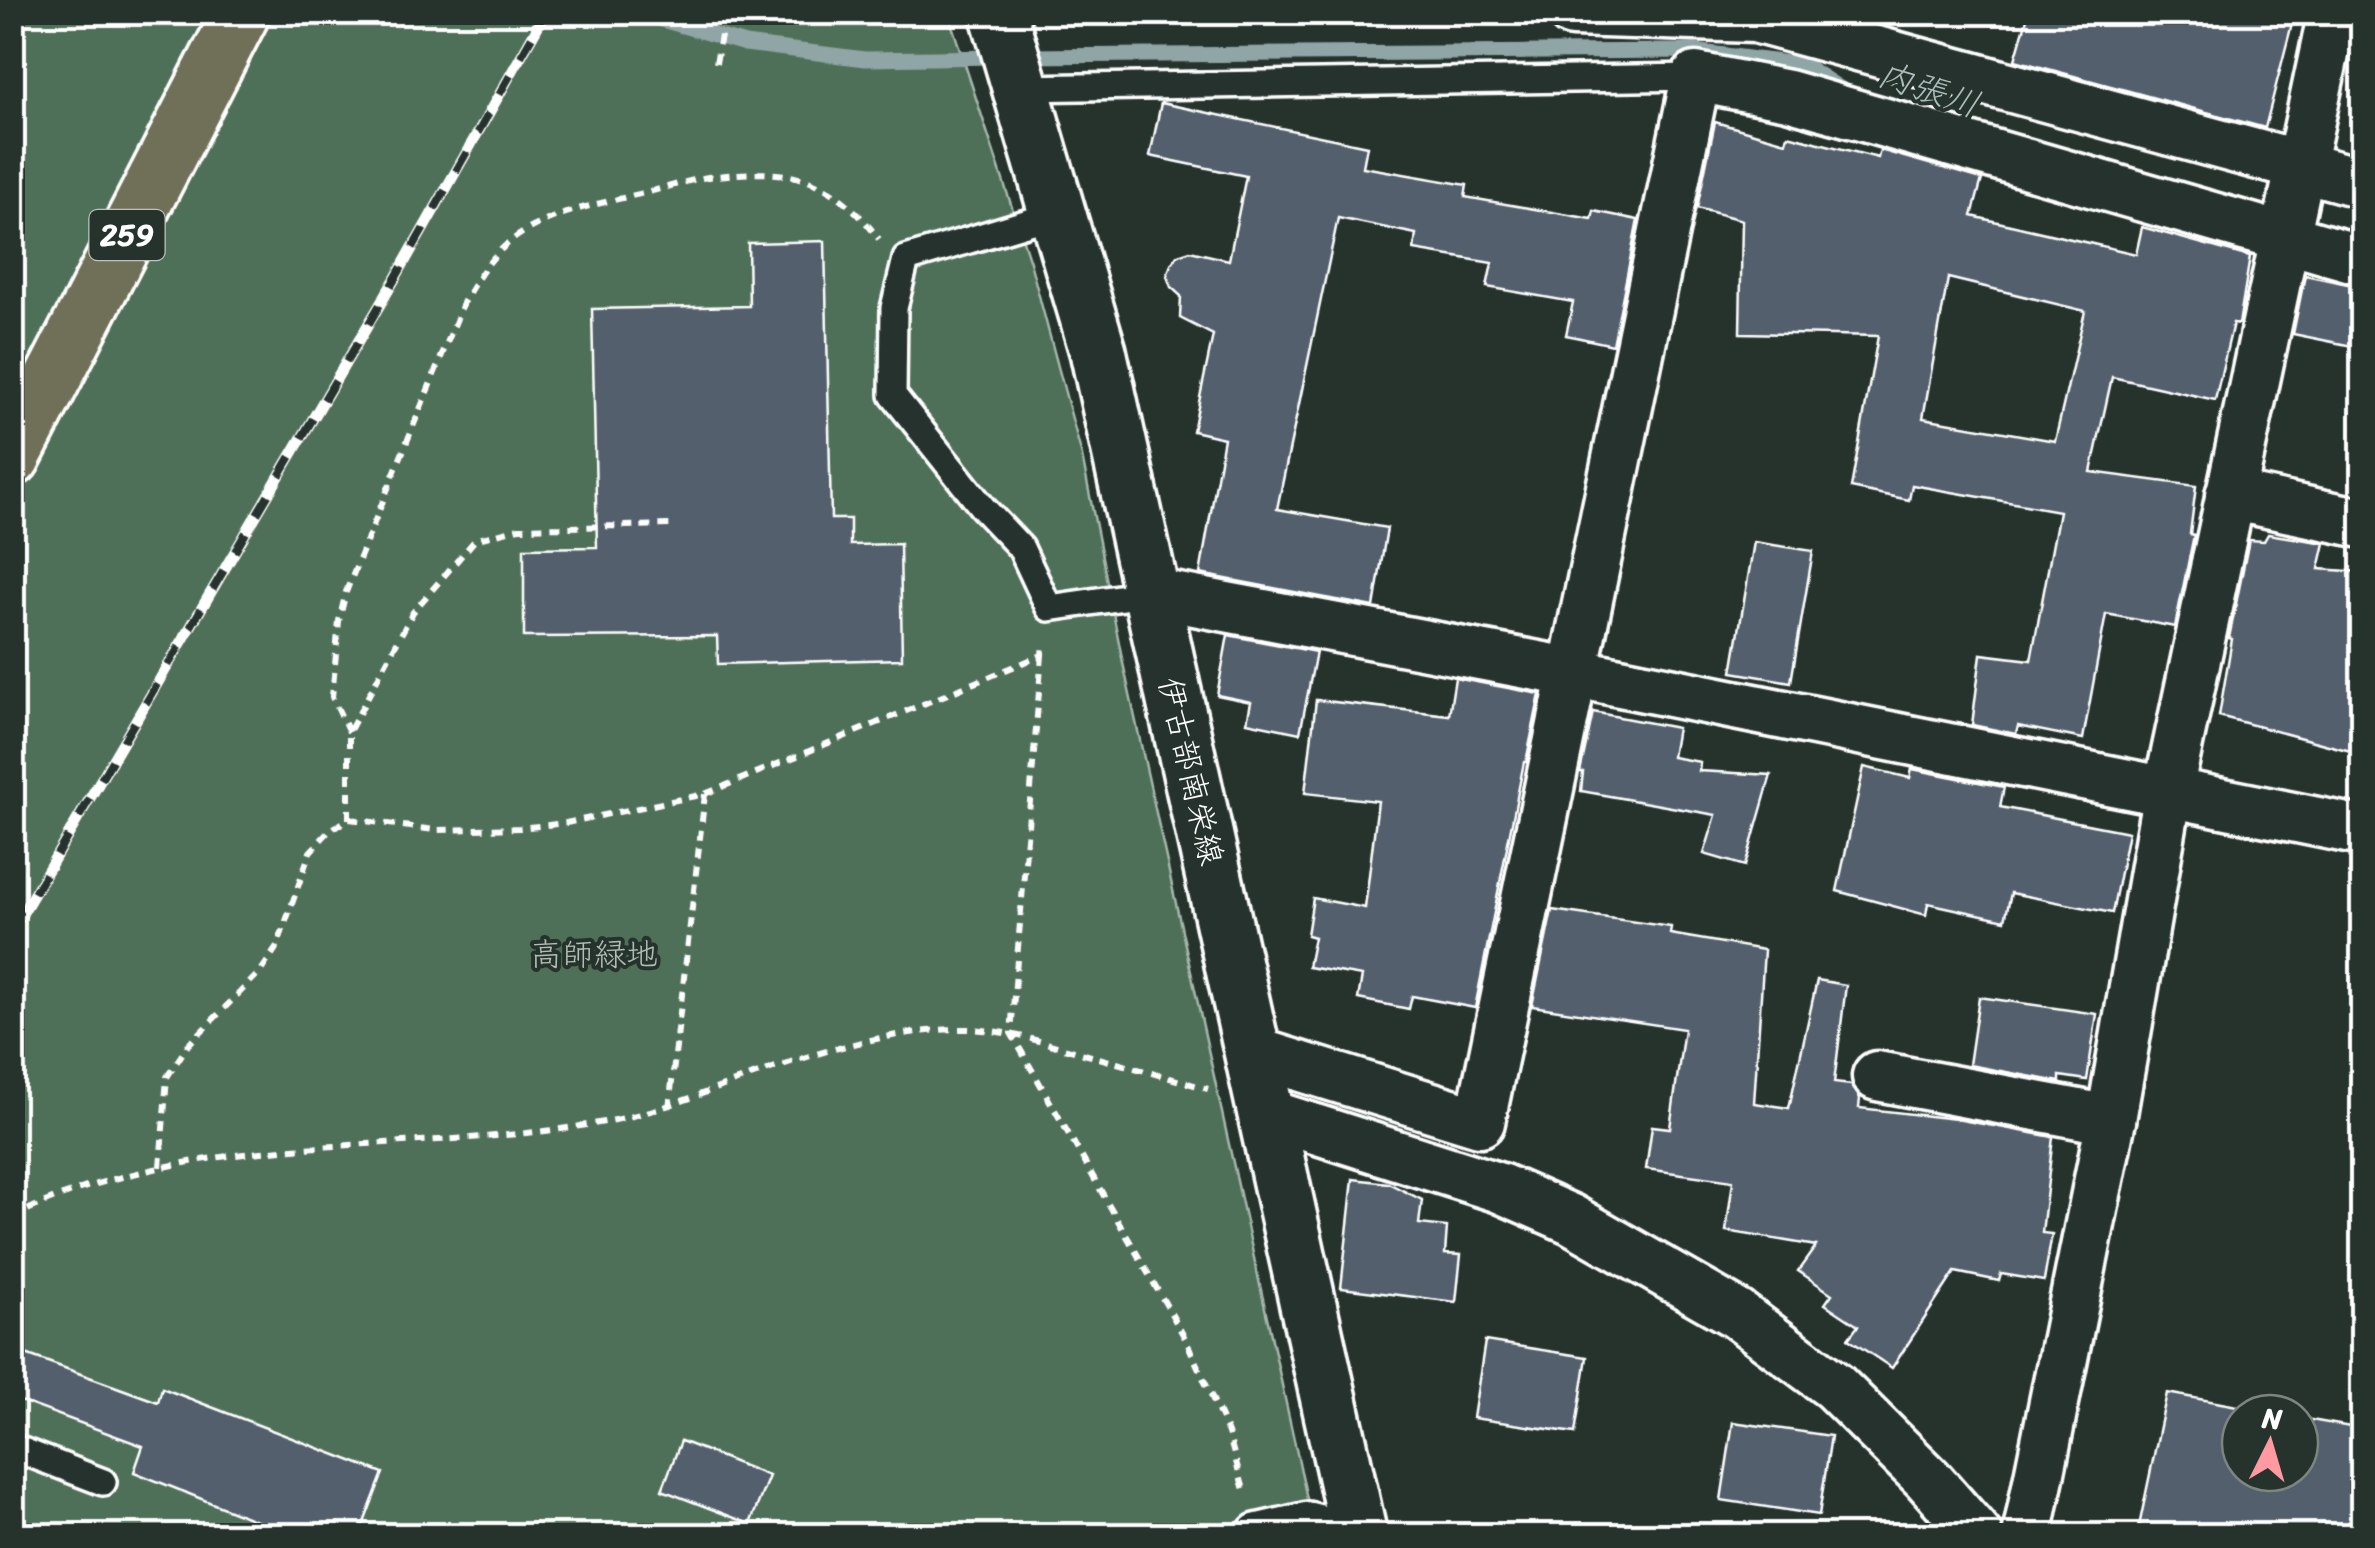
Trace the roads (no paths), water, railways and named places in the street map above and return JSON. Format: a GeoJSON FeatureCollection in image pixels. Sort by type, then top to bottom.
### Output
{"type":"FeatureCollection","features":[{"type":"Feature","properties":{"kind":"highway","name":"259"},"geometry":{"type":"LineString","coordinates":[[12,458],[242,12]]}},
{"type":"Feature","properties":{"kind":"main road","name":"伊古部南栄線"},"geometry":{"type":"LineString","coordinates":[[999,18],[1098,351],[1152,593],[1250,1087],[1363,1535]]}},
{"type":"Feature","properties":{"kind":"street"},"geometry":{"type":"LineString","coordinates":[[1572,12],[1755,18],[2362,183]]}},
{"type":"Feature","properties":{"kind":"street"},"geometry":{"type":"LineString","coordinates":[[2026,1536],[2112,1120],[2168,791],[2334,12]]}},
{"type":"Feature","properties":{"kind":"street"},"geometry":{"type":"LineString","coordinates":[[1250,1087],[1480,1122],[1696,77],[1788,95],[2362,260]]}},
{"type":"Feature","properties":{"kind":"street"},"geometry":{"type":"LineString","coordinates":[[2230,495],[2362,524]]}},
{"type":"Feature","properties":{"kind":"street"},"geometry":{"type":"LineString","coordinates":[[1152,593],[1575,673],[2362,831]]}},
{"type":"Feature","properties":{"kind":"street"},"geometry":{"type":"LineString","coordinates":[[1877,1076],[2112,1120]]}},
{"type":"Feature","properties":{"kind":"street"},"geometry":{"type":"LineString","coordinates":[[1250,1087],[1571,1220],[1738,1314],[1834,1386],[1927,1478],[1978,1536]]}},
{"type":"Feature","properties":{"kind":"street"},"geometry":{"type":"LineString","coordinates":[[1256,1532],[1308,1520],[1363,1535]]}},
{"type":"Feature","properties":{"kind":"lane"},"geometry":{"type":"LineString","coordinates":[[1020,88],[1696,77]]}},
{"type":"Feature","properties":{"kind":"lane"},"geometry":{"type":"LineString","coordinates":[[1058,213],[906,259],[894,308],[893,394],[1021,548],[1049,608],[1152,593]]}},
{"type":"Feature","properties":{"kind":"lane"},"geometry":{"type":"LineString","coordinates":[[12,1447],[103,1482]]}},
{"type":"Feature","properties":{"kind":"waterway","name":"内張川"},"geometry":{"type":"LineString","coordinates":[[635,12],[745,44],[865,59],[1000,57]]}},
{"type":"Feature","properties":{"kind":"waterway","name":"内張川"},"geometry":{"type":"LineString","coordinates":[[1023,56],[1693,51],[1804,65],[1846,92]]}},
{"type":"Feature","properties":{"kind":"railway"},"geometry":{"type":"LineString","coordinates":[[12,931],[395,279],[546,12]]}},
{"type":"Feature","properties":{"kind":"park label","name":"高師緑地"},"geometry":{"type":"Point","coordinates":[594,954]}}]}
